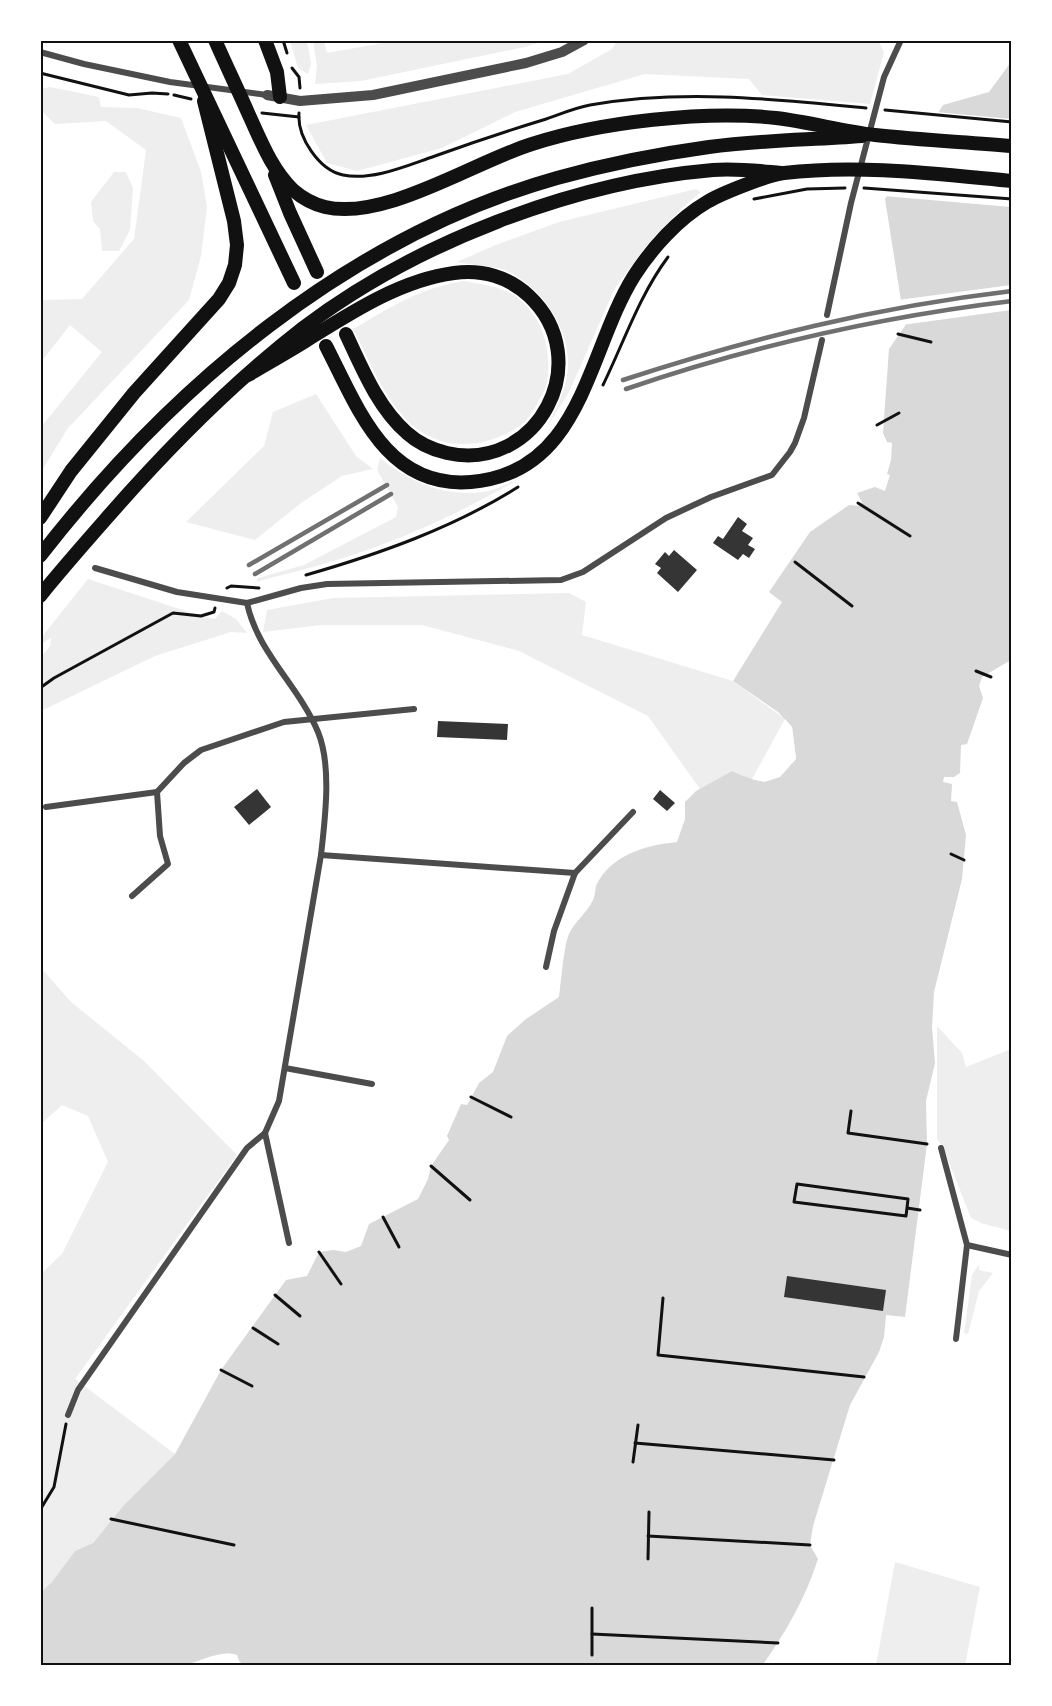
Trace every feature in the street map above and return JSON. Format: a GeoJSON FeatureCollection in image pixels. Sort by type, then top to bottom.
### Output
{"type":"FeatureCollection","features":[{"type":"Feature","properties":{"kind":"main road"},"geometry":{"type":"LineString","coordinates":[[179,40],[294,283]]}},
{"type":"Feature","properties":{"kind":"main road"},"geometry":{"type":"LineString","coordinates":[[215,40],[317,272]]}},
{"type":"Feature","properties":{"kind":"main road"},"geometry":{"type":"LineString","coordinates":[[265,40],[277,72],[274,96]]}},
{"type":"Feature","properties":{"kind":"main road"},"geometry":{"type":"LineString","coordinates":[[40,518],[78,462],[134,393],[219,299],[229,283],[235,264],[237,245],[234,221],[200,84]]}},
{"type":"Feature","properties":{"kind":"main road"},"geometry":{"type":"LineString","coordinates":[[269,159],[292,189],[308,200],[325,207],[349,208],[378,205],[531,144],[573,133],[628,123],[681,118],[741,116],[776,118],[873,135],[1011,146]]}},
{"type":"Feature","properties":{"kind":"main road"},"geometry":{"type":"LineString","coordinates":[[40,556],[93,492],[183,398],[250,340],[335,279],[431,226],[481,204],[556,178],[632,160],[710,147],[873,135]]}},
{"type":"Feature","properties":{"kind":"main road"},"geometry":{"type":"LineString","coordinates":[[40,597],[130,491],[199,419],[248,375],[304,328],[347,298],[398,268],[441,247],[521,213],[601,189],[714,170],[782,173],[839,170],[899,171],[1011,181]]}},
{"type":"Feature","properties":{"kind":"main road"},"geometry":{"type":"LineString","coordinates":[[326,346],[366,422],[382,446],[401,463],[421,474],[441,480],[474,482],[506,474],[536,458],[565,426],[588,384],[633,277],[655,248],[679,224],[707,202],[782,173]]}},
{"type":"Feature","properties":{"kind":"main road"},"geometry":{"type":"LineString","coordinates":[[248,375],[350,313],[381,298],[434,277],[472,272],[505,279],[536,303],[554,332],[559,373],[548,405],[537,425],[525,436],[493,452],[474,456],[458,455],[438,451],[419,442],[408,435],[392,418],[376,395],[346,334]]}},
{"type":"Feature","properties":{"kind":"street"},"geometry":{"type":"LineString","coordinates":[[40,52],[170,82],[300,101],[373,95],[526,63],[562,52],[584,40]]}},
{"type":"Feature","properties":{"kind":"street"},"geometry":{"type":"LineString","coordinates":[[826,315],[851,203],[884,77],[901,40]]}},
{"type":"Feature","properties":{"kind":"street"},"geometry":{"type":"LineString","coordinates":[[95,568],[177,592],[247,603],[301,588],[327,584],[561,580],[584,572],[666,518],[711,497],[772,475],[790,452],[804,418],[822,340]]}},
{"type":"Feature","properties":{"kind":"street"},"geometry":{"type":"LineString","coordinates":[[68,1415],[78,1390],[247,1148],[265,1133],[279,1101],[321,855],[325,823],[324,753],[312,720],[261,640],[250,618],[247,603]]}},
{"type":"Feature","properties":{"kind":"street"},"geometry":{"type":"LineString","coordinates":[[46,807],[157,792],[184,763],[201,750],[284,722],[414,710]]}},
{"type":"Feature","properties":{"kind":"street"},"geometry":{"type":"LineString","coordinates":[[132,896],[168,864],[160,836],[157,792]]}},
{"type":"Feature","properties":{"kind":"street"},"geometry":{"type":"LineString","coordinates":[[546,967],[554,932],[575,873],[633,812]]}},
{"type":"Feature","properties":{"kind":"street"},"geometry":{"type":"LineString","coordinates":[[321,855],[575,873]]}},
{"type":"Feature","properties":{"kind":"street"},"geometry":{"type":"LineString","coordinates":[[285,1068],[372,1084]]}},
{"type":"Feature","properties":{"kind":"street"},"geometry":{"type":"LineString","coordinates":[[265,1133],[289,1243]]}},
{"type":"Feature","properties":{"kind":"street"},"geometry":{"type":"LineString","coordinates":[[941,1148],[967,1245],[956,1340]]}},
{"type":"Feature","properties":{"kind":"street"},"geometry":{"type":"LineString","coordinates":[[967,1245],[1011,1255]]}},
{"type":"Feature","properties":{"kind":"path"},"geometry":{"type":"LineString","coordinates":[[283,40],[292,70],[299,76],[299,117],[304,137],[322,165],[344,176],[374,174],[408,165],[589,105],[659,98],[721,96],[868,108]]}},
{"type":"Feature","properties":{"kind":"path"},"geometry":{"type":"LineString","coordinates":[[40,73],[129,95],[168,94]]}},
{"type":"Feature","properties":{"kind":"path"},"geometry":{"type":"LineString","coordinates":[[880,110],[1011,122]]}},
{"type":"Feature","properties":{"kind":"path"},"geometry":{"type":"LineString","coordinates":[[281,116],[299,117]]}},
{"type":"Feature","properties":{"kind":"path"},"geometry":{"type":"LineString","coordinates":[[783,192],[832,187],[853,188]]}},
{"type":"Feature","properties":{"kind":"path"},"geometry":{"type":"LineString","coordinates":[[864,188],[1011,199]]}},
{"type":"Feature","properties":{"kind":"path"},"geometry":{"type":"LineString","coordinates":[[898,334],[931,342]]}},
{"type":"Feature","properties":{"kind":"path"},"geometry":{"type":"LineString","coordinates":[[877,425],[898,413]]}},
{"type":"Feature","properties":{"kind":"path"},"geometry":{"type":"LineString","coordinates":[[858,503],[910,536]]}},
{"type":"Feature","properties":{"kind":"path"},"geometry":{"type":"LineString","coordinates":[[795,562],[852,606]]}},
{"type":"Feature","properties":{"kind":"path"},"geometry":{"type":"LineString","coordinates":[[976,671],[990,677]]}},
{"type":"Feature","properties":{"kind":"path"},"geometry":{"type":"LineString","coordinates":[[951,854],[964,860]]}},
{"type":"Feature","properties":{"kind":"path"},"geometry":{"type":"LineString","coordinates":[[471,1097],[511,1117]]}},
{"type":"Feature","properties":{"kind":"path"},"geometry":{"type":"LineString","coordinates":[[850,1111],[848,1133],[927,1144]]}},
{"type":"Feature","properties":{"kind":"path"},"geometry":{"type":"LineString","coordinates":[[431,1166],[470,1200]]}},
{"type":"Feature","properties":{"kind":"path"},"geometry":{"type":"LineString","coordinates":[[796,1184],[908,1199],[907,1208],[906,1216],[794,1202],[796,1184]]}},
{"type":"Feature","properties":{"kind":"path"},"geometry":{"type":"LineString","coordinates":[[907,1208],[920,1210]]}},
{"type":"Feature","properties":{"kind":"path"},"geometry":{"type":"LineString","coordinates":[[383,1217],[399,1248]]}},
{"type":"Feature","properties":{"kind":"path"},"geometry":{"type":"LineString","coordinates":[[319,1252],[341,1284]]}},
{"type":"Feature","properties":{"kind":"path"},"geometry":{"type":"LineString","coordinates":[[275,1295],[300,1316]]}},
{"type":"Feature","properties":{"kind":"path"},"geometry":{"type":"LineString","coordinates":[[663,1298],[658,1355],[864,1377]]}},
{"type":"Feature","properties":{"kind":"path"},"geometry":{"type":"LineString","coordinates":[[253,1328],[278,1344]]}},
{"type":"Feature","properties":{"kind":"path"},"geometry":{"type":"LineString","coordinates":[[221,1370],[252,1386]]}},
{"type":"Feature","properties":{"kind":"path"},"geometry":{"type":"LineString","coordinates":[[40,1510],[54,1487],[68,1415]]}},
{"type":"Feature","properties":{"kind":"path"},"geometry":{"type":"LineString","coordinates":[[633,1462],[638,1425]]}},
{"type":"Feature","properties":{"kind":"path"},"geometry":{"type":"LineString","coordinates":[[635,1443],[834,1460]]}},
{"type":"Feature","properties":{"kind":"path"},"geometry":{"type":"LineString","coordinates":[[648,1559],[649,1512]]}},
{"type":"Feature","properties":{"kind":"path"},"geometry":{"type":"LineString","coordinates":[[111,1519],[234,1545]]}},
{"type":"Feature","properties":{"kind":"path"},"geometry":{"type":"LineString","coordinates":[[648,1536],[810,1545]]}},
{"type":"Feature","properties":{"kind":"path"},"geometry":{"type":"LineString","coordinates":[[592,1608],[592,1655]]}},
{"type":"Feature","properties":{"kind":"path"},"geometry":{"type":"LineString","coordinates":[[592,1634],[778,1643]]}},
{"type":"Feature","properties":{"kind":"shaded area"},"geometry":{"type":"Polygon","coordinates":[[[878,40],[884,52],[870,104],[762,95],[749,79],[645,74],[515,112],[442,148],[357,171],[327,163],[306,125],[568,74],[612,49],[617,41],[878,40]]]}},
{"type":"Feature","properties":{"kind":"shaded area"},"geometry":{"type":"Polygon","coordinates":[[[290,41],[307,41],[311,63],[308,74],[298,68],[290,41]]]}},
{"type":"Feature","properties":{"kind":"shaded area"},"geometry":{"type":"Polygon","coordinates":[[[313,41],[324,41],[327,53],[394,41],[544,41],[525,47],[361,81],[315,84],[317,66],[313,41]]]}},
{"type":"Feature","properties":{"kind":"shaded area"},"geometry":{"type":"Polygon","coordinates":[[[1011,62],[1011,660],[982,677],[979,686],[983,698],[967,744],[961,745],[960,773],[954,777],[944,777],[943,782],[952,784],[951,801],[957,802],[966,835],[962,879],[934,992],[932,1027],[935,1063],[926,1101],[927,1144],[905,1317],[886,1315],[884,1337],[879,1352],[850,1405],[813,1526],[810,1545],[818,1559],[808,1587],[787,1627],[762,1666],[245,1666],[239,1661],[237,1655],[230,1654],[217,1655],[177,1666],[41,1665],[40,1593],[51,1583],[75,1551],[93,1543],[124,1505],[175,1454],[221,1370],[286,1280],[307,1276],[319,1252],[333,1250],[346,1252],[361,1246],[369,1224],[418,1199],[428,1179],[431,1166],[449,1140],[447,1136],[461,1104],[467,1105],[479,1083],[493,1072],[507,1036],[526,1019],[559,997],[567,939],[590,905],[602,875],[620,859],[641,849],[677,842],[685,819],[685,802],[696,791],[732,771],[752,779],[767,781],[780,775],[796,759],[792,727],[778,712],[733,681],[782,602],[769,592],[810,532],[849,505],[860,506],[862,502],[857,493],[875,487],[885,491],[890,475],[887,474],[892,443],[887,442],[883,433],[889,349],[905,326],[885,199],[943,105],[989,92],[1011,62]]]}},
{"type":"Feature","properties":{"kind":"shaded area"},"geometry":{"type":"Polygon","coordinates":[[[50,87],[99,97],[101,107],[137,108],[181,118],[201,172],[207,207],[201,256],[189,300],[68,428],[41,472],[41,427],[102,352],[70,325],[41,362],[41,300],[82,299],[134,239],[146,150],[106,121],[55,124],[41,110],[41,89],[50,87]]]}},
{"type":"Feature","properties":{"kind":"shaded area"},"geometry":{"type":"Polygon","coordinates":[[[114,172],[126,172],[133,188],[130,230],[119,251],[102,251],[100,229],[93,221],[91,202],[114,172]]]}},
{"type":"Feature","properties":{"kind":"shaded area"},"geometry":{"type":"Polygon","coordinates":[[[696,189],[701,192],[682,208],[647,245],[615,288],[569,392],[547,427],[567,376],[566,345],[555,316],[536,291],[511,273],[492,267],[457,262],[559,222],[696,189]]]}},
{"type":"Feature","properties":{"kind":"shaded area"},"geometry":{"type":"Polygon","coordinates":[[[464,281],[503,290],[523,302],[532,312],[541,328],[547,350],[548,379],[545,390],[532,413],[518,427],[494,439],[454,444],[428,436],[405,418],[387,395],[353,329],[420,293],[464,281]]]}},
{"type":"Feature","properties":{"kind":"shaded area"},"geometry":{"type":"Polygon","coordinates":[[[316,394],[356,456],[373,469],[342,476],[301,503],[255,540],[186,522],[264,446],[273,412],[316,394]]]}},
{"type":"Feature","properties":{"kind":"shaded area"},"geometry":{"type":"Polygon","coordinates":[[[380,458],[415,481],[455,492],[490,491],[534,470],[488,497],[415,531],[365,551],[256,582],[258,578],[304,565],[396,517],[398,507],[377,470],[380,458]]]}},
{"type":"Feature","properties":{"kind":"shaded area"},"geometry":{"type":"Polygon","coordinates":[[[88,579],[201,616],[215,619],[222,611],[236,619],[247,633],[231,632],[155,656],[41,711],[41,657],[50,646],[51,638],[41,644],[41,638],[88,579]]]}},
{"type":"Feature","properties":{"kind":"shaded area"},"geometry":{"type":"Polygon","coordinates":[[[569,593],[586,602],[582,635],[733,681],[785,719],[752,779],[732,771],[700,789],[648,716],[519,651],[422,625],[321,625],[263,632],[267,610],[333,598],[569,593]]]}},
{"type":"Feature","properties":{"kind":"shaded area"},"geometry":{"type":"Polygon","coordinates":[[[41,968],[71,1002],[144,1061],[237,1155],[75,1379],[175,1454],[124,1505],[93,1543],[75,1551],[41,1593],[41,1274],[62,1254],[108,1162],[88,1116],[62,1105],[41,1124],[41,968]]]}},
{"type":"Feature","properties":{"kind":"shaded area"},"geometry":{"type":"Polygon","coordinates":[[[937,1026],[962,1053],[966,1067],[1011,1049],[1011,1231],[971,1218],[943,1147],[937,1139],[937,1026]]]}},
{"type":"Feature","properties":{"kind":"shaded area"},"geometry":{"type":"Polygon","coordinates":[[[979,1264],[979,1270],[993,1273],[979,1291],[968,1334],[964,1333],[972,1275],[979,1264]]]}},
{"type":"Feature","properties":{"kind":"shaded area"},"geometry":{"type":"Polygon","coordinates":[[[895,1562],[980,1587],[965,1665],[876,1665],[895,1562]]]}},
{"type":"Feature","properties":{"kind":"pier"},"geometry":{"type":"Polygon","coordinates":[[[936,112],[1011,119],[1011,207],[884,196],[936,112]]]}},
{"type":"Feature","properties":{"kind":"pier"},"geometry":{"type":"Polygon","coordinates":[[[1011,285],[1011,310],[902,325],[898,300],[1011,285]]]}},
{"type":"Feature","properties":{"kind":"pier"},"geometry":{"type":"Polygon","coordinates":[[[785,719],[792,727],[796,759],[780,777],[764,782],[752,779],[754,777],[764,779],[778,774],[793,758],[789,728],[784,722],[785,719]]]}},
{"type":"Feature","properties":{"kind":"building"},"geometry":{"type":"Polygon","coordinates":[[[738,517],[747,524],[742,531],[753,538],[748,545],[755,549],[749,558],[743,554],[738,560],[713,543],[718,536],[723,539],[738,517]]]}},
{"type":"Feature","properties":{"kind":"building"},"geometry":{"type":"Polygon","coordinates":[[[674,550],[697,570],[678,592],[657,573],[661,568],[655,564],[665,552],[669,556],[674,550]]]}},
{"type":"Feature","properties":{"kind":"building"},"geometry":{"type":"Polygon","coordinates":[[[438,721],[508,724],[507,740],[437,737],[438,721]]]}},
{"type":"Feature","properties":{"kind":"building"},"geometry":{"type":"Polygon","coordinates":[[[257,789],[271,807],[249,825],[234,807],[257,789]]]}},
{"type":"Feature","properties":{"kind":"building"},"geometry":{"type":"Polygon","coordinates":[[[660,790],[675,803],[667,811],[653,799],[660,790]]]}},
{"type":"Feature","properties":{"kind":"building"},"geometry":{"type":"Polygon","coordinates":[[[787,1276],[886,1290],[883,1311],[784,1297],[787,1276]]]}},
{"type":"Feature","properties":{"kind":"railway"},"geometry":{"type":"LineString","coordinates":[[623,380],[719,351],[863,315],[1012,291]]}},
{"type":"Feature","properties":{"kind":"railway"},"geometry":{"type":"LineString","coordinates":[[626,389],[721,359],[816,335],[913,315],[1012,301]]}},
{"type":"Feature","properties":{"kind":"railway"},"geometry":{"type":"LineString","coordinates":[[249,565],[387,485]]}},
{"type":"Feature","properties":{"kind":"railway"},"geometry":{"type":"LineString","coordinates":[[255,574],[391,494]]}}]}
